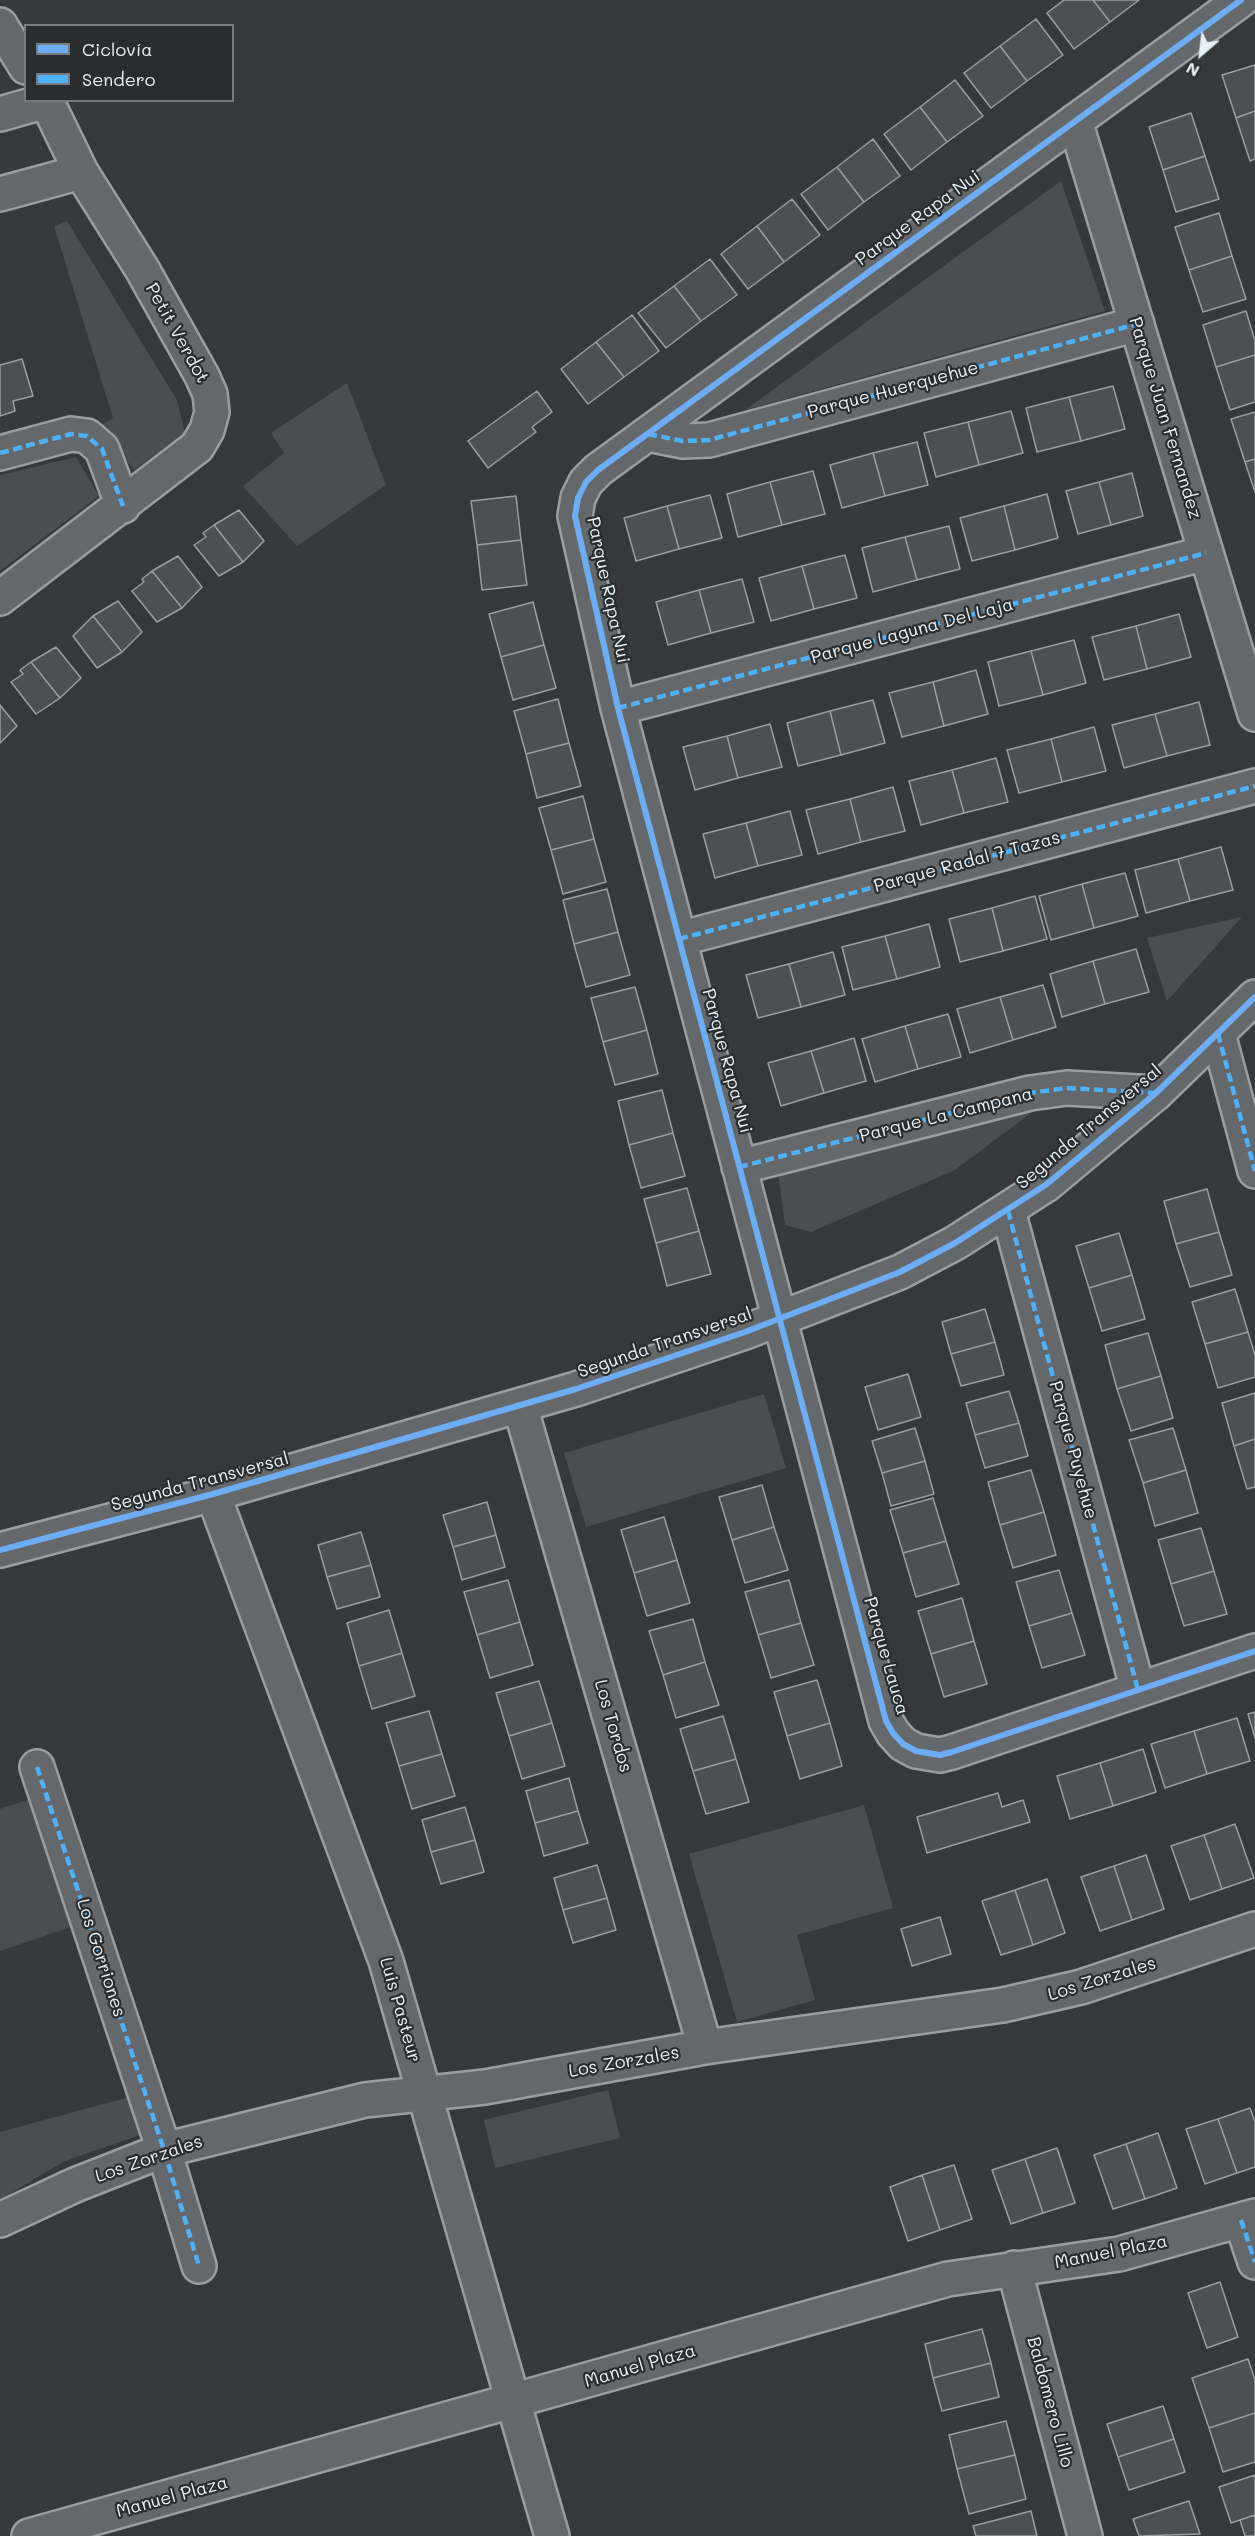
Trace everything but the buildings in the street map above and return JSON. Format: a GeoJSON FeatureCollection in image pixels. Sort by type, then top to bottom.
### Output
{"type":"FeatureCollection","features":[{"type":"Feature","properties":{"kind":"street","name":"Parque Rapa Nui"},"geometry":{"type":"LineString","coordinates":[[779,1319],[618,708],[575,516],[578,498],[586,482],[598,470],[1241,0]]}},
{"type":"Feature","properties":{"kind":"street"},"geometry":{"type":"LineString","coordinates":[[0,25],[24,64]]}},
{"type":"Feature","properties":{"kind":"street"},"geometry":{"type":"LineString","coordinates":[[0,114],[42,102]]}},
{"type":"Feature","properties":{"kind":"street","name":"Petit Verdot"},"geometry":{"type":"LineString","coordinates":[[0,598],[123,506],[197,447],[207,430],[212,412],[210,394],[142,269],[81,172],[46,102]]}},
{"type":"Feature","properties":{"kind":"street","name":"Parque Juan Fernandez"},"geometry":{"type":"LineString","coordinates":[[1075,121],[1255,714]]}},
{"type":"Feature","properties":{"kind":"street"},"geometry":{"type":"LineString","coordinates":[[0,194],[81,172]]}},
{"type":"Feature","properties":{"kind":"street","name":"Parque Huerquehue"},"geometry":{"type":"LineString","coordinates":[[648,434],[683,441],[709,440],[1137,324]]}},
{"type":"Feature","properties":{"kind":"street"},"geometry":{"type":"LineString","coordinates":[[0,453],[71,434],[87,436],[102,449],[123,506]]}},
{"type":"Feature","properties":{"kind":"street","name":"Parque Laguna Del Laja"},"geometry":{"type":"LineString","coordinates":[[618,708],[1206,553]]}},
{"type":"Feature","properties":{"kind":"street","name":"Parque Radal 7 Tazas"},"geometry":{"type":"LineString","coordinates":[[679,939],[1255,786]]}},
{"type":"Feature","properties":{"kind":"street","name":"Segunda Transversal"},"geometry":{"type":"LineString","coordinates":[[0,1550],[414,1438],[576,1389],[779,1319],[900,1272],[1008,1211],[1047,1184],[1155,1093],[1255,997]]}},
{"type":"Feature","properties":{"kind":"street"},"geometry":{"type":"LineString","coordinates":[[1218,1034],[1255,1171]]}},
{"type":"Feature","properties":{"kind":"street","name":"Parque La Campana"},"geometry":{"type":"LineString","coordinates":[[739,1167],[1030,1093],[1067,1088],[1155,1093]]}},
{"type":"Feature","properties":{"kind":"street","name":"Parque Puyehue"},"geometry":{"type":"LineString","coordinates":[[1008,1211],[1138,1690]]}},
{"type":"Feature","properties":{"kind":"street","name":"Parque Lauca"},"geometry":{"type":"LineString","coordinates":[[779,1319],[886,1721],[903,1744],[928,1754],[952,1752],[1255,1651]]}},
{"type":"Feature","properties":{"kind":"street","name":"Los Tordos"},"geometry":{"type":"LineString","coordinates":[[520,1406],[705,2047]]}},
{"type":"Feature","properties":{"kind":"street","name":"Luis Pasteur"},"geometry":{"type":"LineString","coordinates":[[213,1494],[382,1950],[552,2536]]}},
{"type":"Feature","properties":{"kind":"street","name":"Los Gorriones"},"geometry":{"type":"LineString","coordinates":[[37,1767],[164,2150],[199,2266]]}},
{"type":"Feature","properties":{"kind":"street","name":"Los Zorzales"},"geometry":{"type":"LineString","coordinates":[[0,2220],[75,2185],[164,2150],[365,2100],[485,2087],[705,2047],[1046,1996],[1255,1929]]}},
{"type":"Feature","properties":{"kind":"street"},"geometry":{"type":"LineString","coordinates":[[1248,2218],[1255,2262]]}},
{"type":"Feature","properties":{"kind":"street","name":"Manuel Plaza"},"geometry":{"type":"LineString","coordinates":[[29,2536],[514,2402],[888,2294],[948,2279],[1119,2254],[1248,2218]]}},
{"type":"Feature","properties":{"kind":"street","name":"Baldomero Lillo"},"geometry":{"type":"LineString","coordinates":[[1014,2268],[1085,2536]]}},
{"type":"Feature","properties":{"kind":"shaded area"},"geometry":{"type":"Polygon","coordinates":[[[1061,181],[1105,311],[745,410],[1061,181]]]}},
{"type":"Feature","properties":{"kind":"shaded area"},"geometry":{"type":"Polygon","coordinates":[[[67,221],[177,400],[185,433],[134,470],[99,426],[113,418],[54,226],[67,221]]]}},
{"type":"Feature","properties":{"kind":"shaded area"},"geometry":{"type":"Polygon","coordinates":[[[347,383],[386,485],[297,546],[243,486],[284,453],[271,433],[347,383]]]}},
{"type":"Feature","properties":{"kind":"shaded area"},"geometry":{"type":"Polygon","coordinates":[[[76,457],[99,496],[0,571],[0,475],[76,457]]]}},
{"type":"Feature","properties":{"kind":"shaded area"},"geometry":{"type":"Polygon","coordinates":[[[1242,917],[1167,1001],[1147,938],[1242,917]]]}},
{"type":"Feature","properties":{"kind":"shaded area"},"geometry":{"type":"Polygon","coordinates":[[[1035,1110],[955,1170],[811,1232],[785,1225],[778,1172],[1035,1110]]]}},
{"type":"Feature","properties":{"kind":"shaded area"},"geometry":{"type":"Polygon","coordinates":[[[764,1394],[786,1468],[586,1527],[564,1453],[764,1394]]]}},
{"type":"Feature","properties":{"kind":"shaded area"},"geometry":{"type":"Polygon","coordinates":[[[36,1797],[80,1924],[0,1951],[0,1809],[36,1797]]]}},
{"type":"Feature","properties":{"kind":"shaded area"},"geometry":{"type":"Polygon","coordinates":[[[864,1805],[893,1908],[797,1935],[815,2000],[737,2022],[689,1854],[864,1805]]]}},
{"type":"Feature","properties":{"kind":"shaded area"},"geometry":{"type":"Polygon","coordinates":[[[608,2090],[620,2138],[495,2168],[484,2120],[608,2090]]]}},
{"type":"Feature","properties":{"kind":"shaded area"},"geometry":{"type":"Polygon","coordinates":[[[133,2096],[145,2133],[63,2162],[0,2200],[0,2132],[133,2096]]]}},
{"type":"Feature","properties":{"kind":"marked path"},"geometry":{"type":"LineString","coordinates":[[648,434],[683,441],[709,440],[1137,324]]}},
{"type":"Feature","properties":{"kind":"marked path"},"geometry":{"type":"LineString","coordinates":[[0,453],[71,434],[87,436],[102,449],[123,506]]}},
{"type":"Feature","properties":{"kind":"marked path"},"geometry":{"type":"LineString","coordinates":[[618,708],[1206,553]]}},
{"type":"Feature","properties":{"kind":"marked path"},"geometry":{"type":"LineString","coordinates":[[679,939],[1255,786]]}},
{"type":"Feature","properties":{"kind":"marked path"},"geometry":{"type":"LineString","coordinates":[[1218,1034],[1255,1171]]}},
{"type":"Feature","properties":{"kind":"marked path"},"geometry":{"type":"LineString","coordinates":[[739,1167],[1030,1093],[1067,1088],[1156,1093]]}},
{"type":"Feature","properties":{"kind":"marked path"},"geometry":{"type":"LineString","coordinates":[[1008,1211],[1138,1690]]}},
{"type":"Feature","properties":{"kind":"marked path"},"geometry":{"type":"LineString","coordinates":[[37,1767],[164,2150],[199,2266]]}},
{"type":"Feature","properties":{"kind":"marked path"},"geometry":{"type":"LineString","coordinates":[[1241,2220],[1255,2262]]}},
{"type":"Feature","properties":{"kind":"cycle path"},"geometry":{"type":"LineString","coordinates":[[1241,0],[598,470],[586,482],[578,498],[575,516],[618,708],[886,1721],[893,1733],[903,1744],[916,1751],[940,1755],[1255,1651]]}},
{"type":"Feature","properties":{"kind":"cycle path"},"geometry":{"type":"LineString","coordinates":[[0,1550],[213,1494],[576,1389],[745,1332],[900,1272],[955,1243],[1047,1184],[1156,1093],[1255,997]]}}]}
